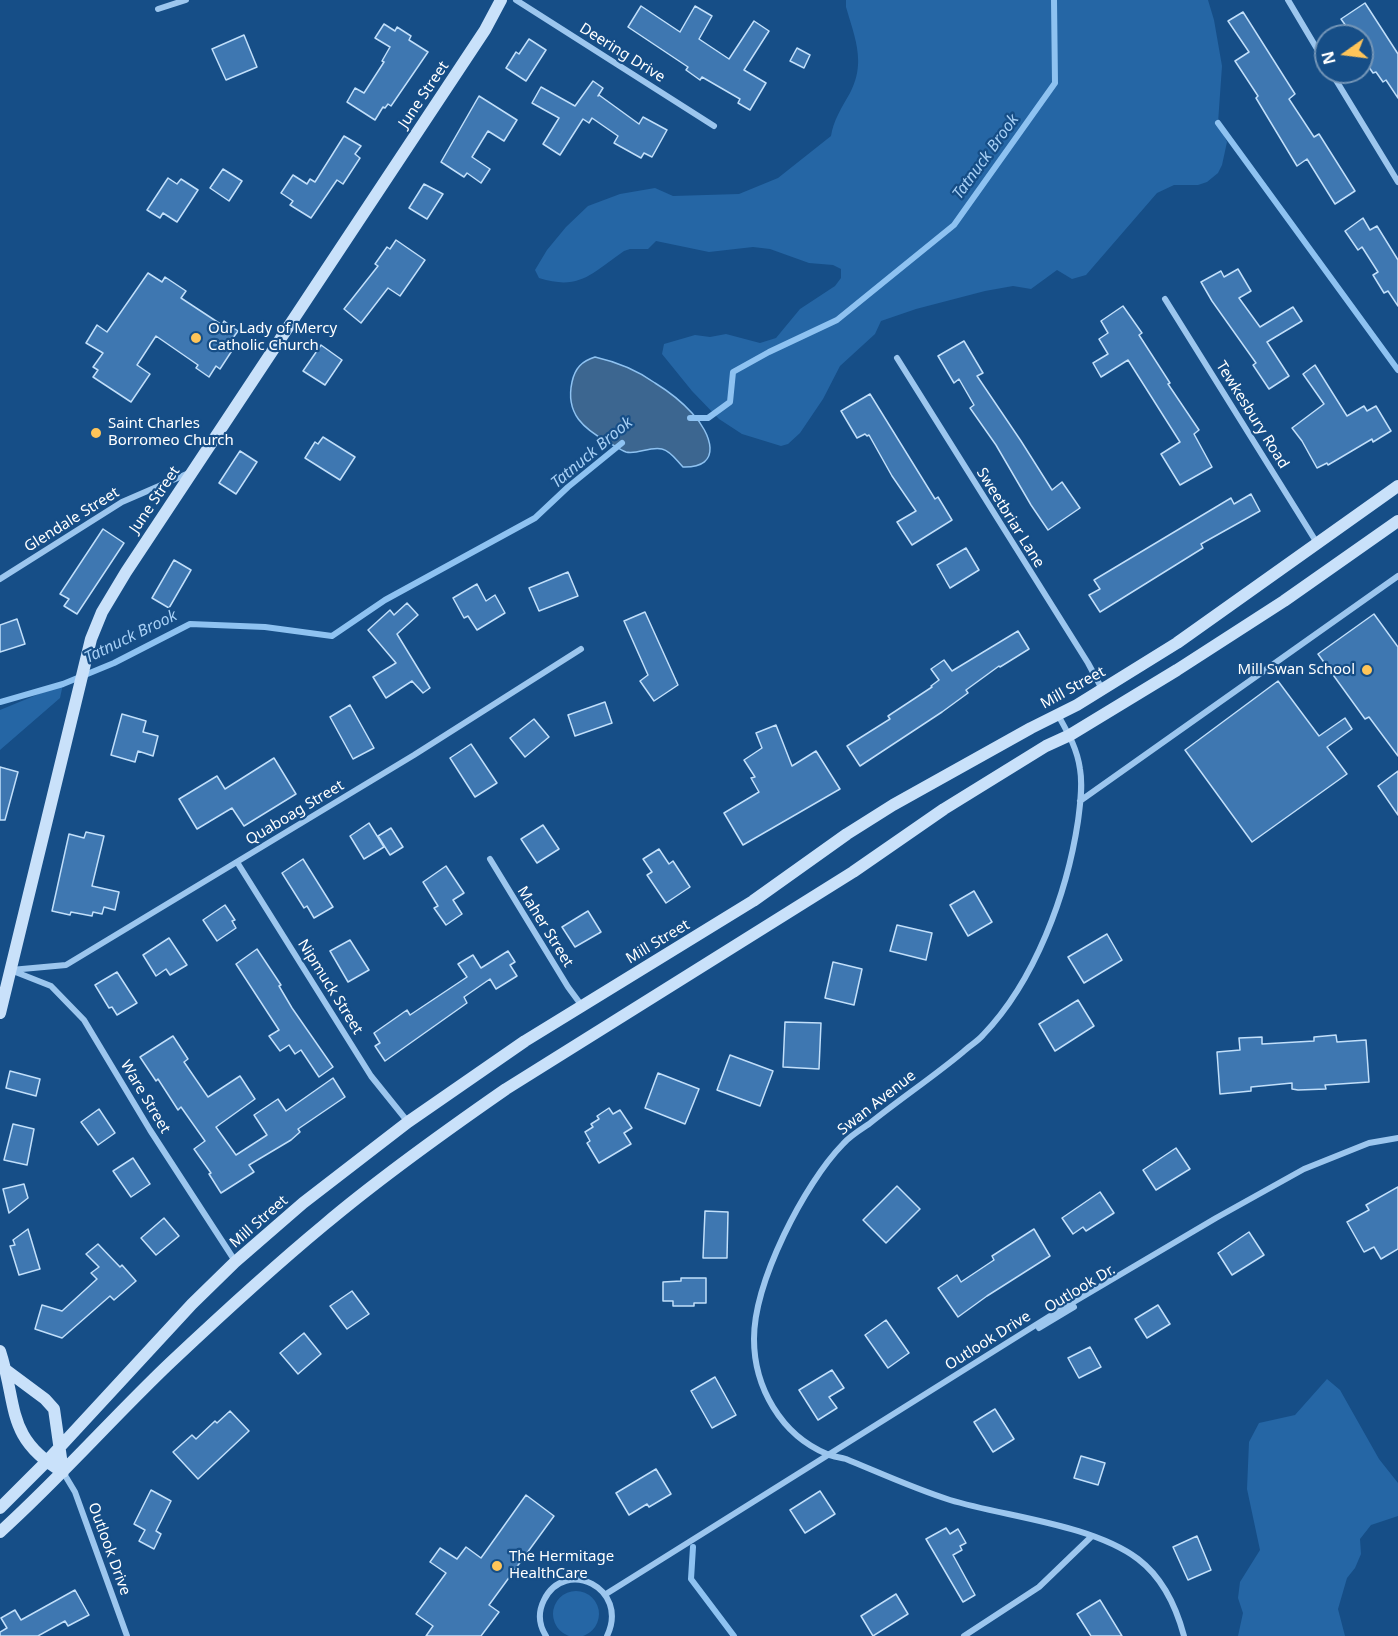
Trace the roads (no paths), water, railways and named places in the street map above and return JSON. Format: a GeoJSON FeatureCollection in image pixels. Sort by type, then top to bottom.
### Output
{"type":"FeatureCollection","features":[{"type":"Feature","properties":{"kind":"main road","name":"June Street"},"geometry":{"type":"LineString","coordinates":[[0,1013],[91,639],[117,586],[485,30],[501,0]]}},
{"type":"Feature","properties":{"kind":"main road","name":"Mill Street"},"geometry":{"type":"LineString","coordinates":[[0,1508],[46,1462],[192,1304],[235,1262],[303,1203],[408,1122],[517,1046],[753,901],[847,834],[893,805],[1058,715],[1177,643],[1398,486]]}},
{"type":"Feature","properties":{"kind":"main road"},"geometry":{"type":"LineString","coordinates":[[0,1532],[63,1472],[170,1363],[324,1224],[456,1123],[525,1077],[853,872],[944,809],[1046,746],[1070,735],[1284,601],[1398,520]]}},
{"type":"Feature","properties":{"kind":"main road"},"geometry":{"type":"LineString","coordinates":[[0,1352],[6,1370],[10,1402],[19,1428],[25,1439],[46,1462],[63,1472]]}},
{"type":"Feature","properties":{"kind":"main road"},"geometry":{"type":"LineString","coordinates":[[6,1370],[45,1399],[54,1409],[63,1472]]}},
{"type":"Feature","properties":{"kind":"street"},"geometry":{"type":"LineString","coordinates":[[158,9],[186,0]]}},
{"type":"Feature","properties":{"kind":"street","name":"Deering Drive"},"geometry":{"type":"LineString","coordinates":[[516,0],[714,126]]}},
{"type":"Feature","properties":{"kind":"street"},"geometry":{"type":"LineString","coordinates":[[1288,0],[1314,44]]}},
{"type":"Feature","properties":{"kind":"street"},"geometry":{"type":"LineString","coordinates":[[1338,84],[1398,183]]}},
{"type":"Feature","properties":{"kind":"street","name":"Tewkesbury Road"},"geometry":{"type":"LineString","coordinates":[[1166,299],[1318,544]]}},
{"type":"Feature","properties":{"kind":"street","name":"Sweetbriar Lane"},"geometry":{"type":"LineString","coordinates":[[897,358],[1102,689]]}},
{"type":"Feature","properties":{"kind":"street","name":"Glendale Street"},"geometry":{"type":"LineString","coordinates":[[0,579],[122,502],[192,471]]}},
{"type":"Feature","properties":{"kind":"street"},"geometry":{"type":"LineString","coordinates":[[1080,801],[1398,576]]}},
{"type":"Feature","properties":{"kind":"street","name":"Quaboag Street"},"geometry":{"type":"LineString","coordinates":[[10,970],[66,965],[414,755],[581,649]]}},
{"type":"Feature","properties":{"kind":"street","name":"Swan Avenue"},"geometry":{"type":"LineString","coordinates":[[1058,715],[1075,745],[1081,774],[1080,801],[1073,847],[1062,892],[1035,956],[1010,1002],[982,1037],[844,1143],[824,1166],[796,1212],[773,1260],[758,1309],[754,1329],[754,1355],[769,1402],[788,1427],[800,1438],[828,1455],[844,1458],[863,1468],[950,1500],[1092,1536],[1121,1548],[1137,1558],[1158,1578],[1173,1603],[1184,1636]]}},
{"type":"Feature","properties":{"kind":"street","name":"Maher Street"},"geometry":{"type":"LineString","coordinates":[[490,859],[582,1006]]}},
{"type":"Feature","properties":{"kind":"street","name":"Nipmuck Street"},"geometry":{"type":"LineString","coordinates":[[237,862],[371,1076],[408,1122]]}},
{"type":"Feature","properties":{"kind":"street","name":"Ware Street"},"geometry":{"type":"LineString","coordinates":[[10,970],[51,986],[84,1020],[150,1130],[235,1262]]}},
{"type":"Feature","properties":{"kind":"street","name":"Outlook Drive"},"geometry":{"type":"LineString","coordinates":[[606,1594],[1050,1316],[1287,1178],[1347,1150],[1398,1138]]}},
{"type":"Feature","properties":{"kind":"street","name":"Outlook Drive"},"geometry":{"type":"LineString","coordinates":[[63,1472],[75,1492],[127,1636]]}},
{"type":"Feature","properties":{"kind":"street"},"geometry":{"type":"LineString","coordinates":[[964,1636],[1039,1587],[1092,1536]]}},
{"type":"Feature","properties":{"kind":"street"},"geometry":{"type":"LineString","coordinates":[[546,1636],[540,1621],[540,1612],[545,1597],[556,1585],[572,1580],[584,1580],[606,1594],[612,1608],[613,1619],[607,1636]]}},
{"type":"Feature","properties":{"kind":"waterway","name":"Tatnuck Brook"},"geometry":{"type":"LineString","coordinates":[[690,418],[708,418],[730,402],[733,372],[837,320],[954,225],[1055,83],[1054,0]]}},
{"type":"Feature","properties":{"kind":"waterway"},"geometry":{"type":"LineString","coordinates":[[1218,123],[1398,370]]}},
{"type":"Feature","properties":{"kind":"waterway","name":"Tatnuck Brook"},"geometry":{"type":"LineString","coordinates":[[0,702],[63,684],[114,663],[190,624],[265,627],[332,636],[385,600],[535,518],[568,487],[622,443]]}},
{"type":"Feature","properties":{"kind":"waterway"},"geometry":{"type":"LineString","coordinates":[[693,1547],[691,1579],[734,1636]]}},
{"type":"Feature","properties":{"kind":"place","name":"Our Lady of Mercy Catholic Church"},"geometry":{"type":"Point","coordinates":[196,338]}},
{"type":"Feature","properties":{"kind":"place","name":"Saint Charles Borromeo Church"},"geometry":{"type":"Point","coordinates":[96,433]}},
{"type":"Feature","properties":{"kind":"place","name":"Mill Swan School"},"geometry":{"type":"Point","coordinates":[1367,670]}},
{"type":"Feature","properties":{"kind":"place","name":"The Hermitage HealthCare"},"geometry":{"type":"Point","coordinates":[497,1566]}}]}
